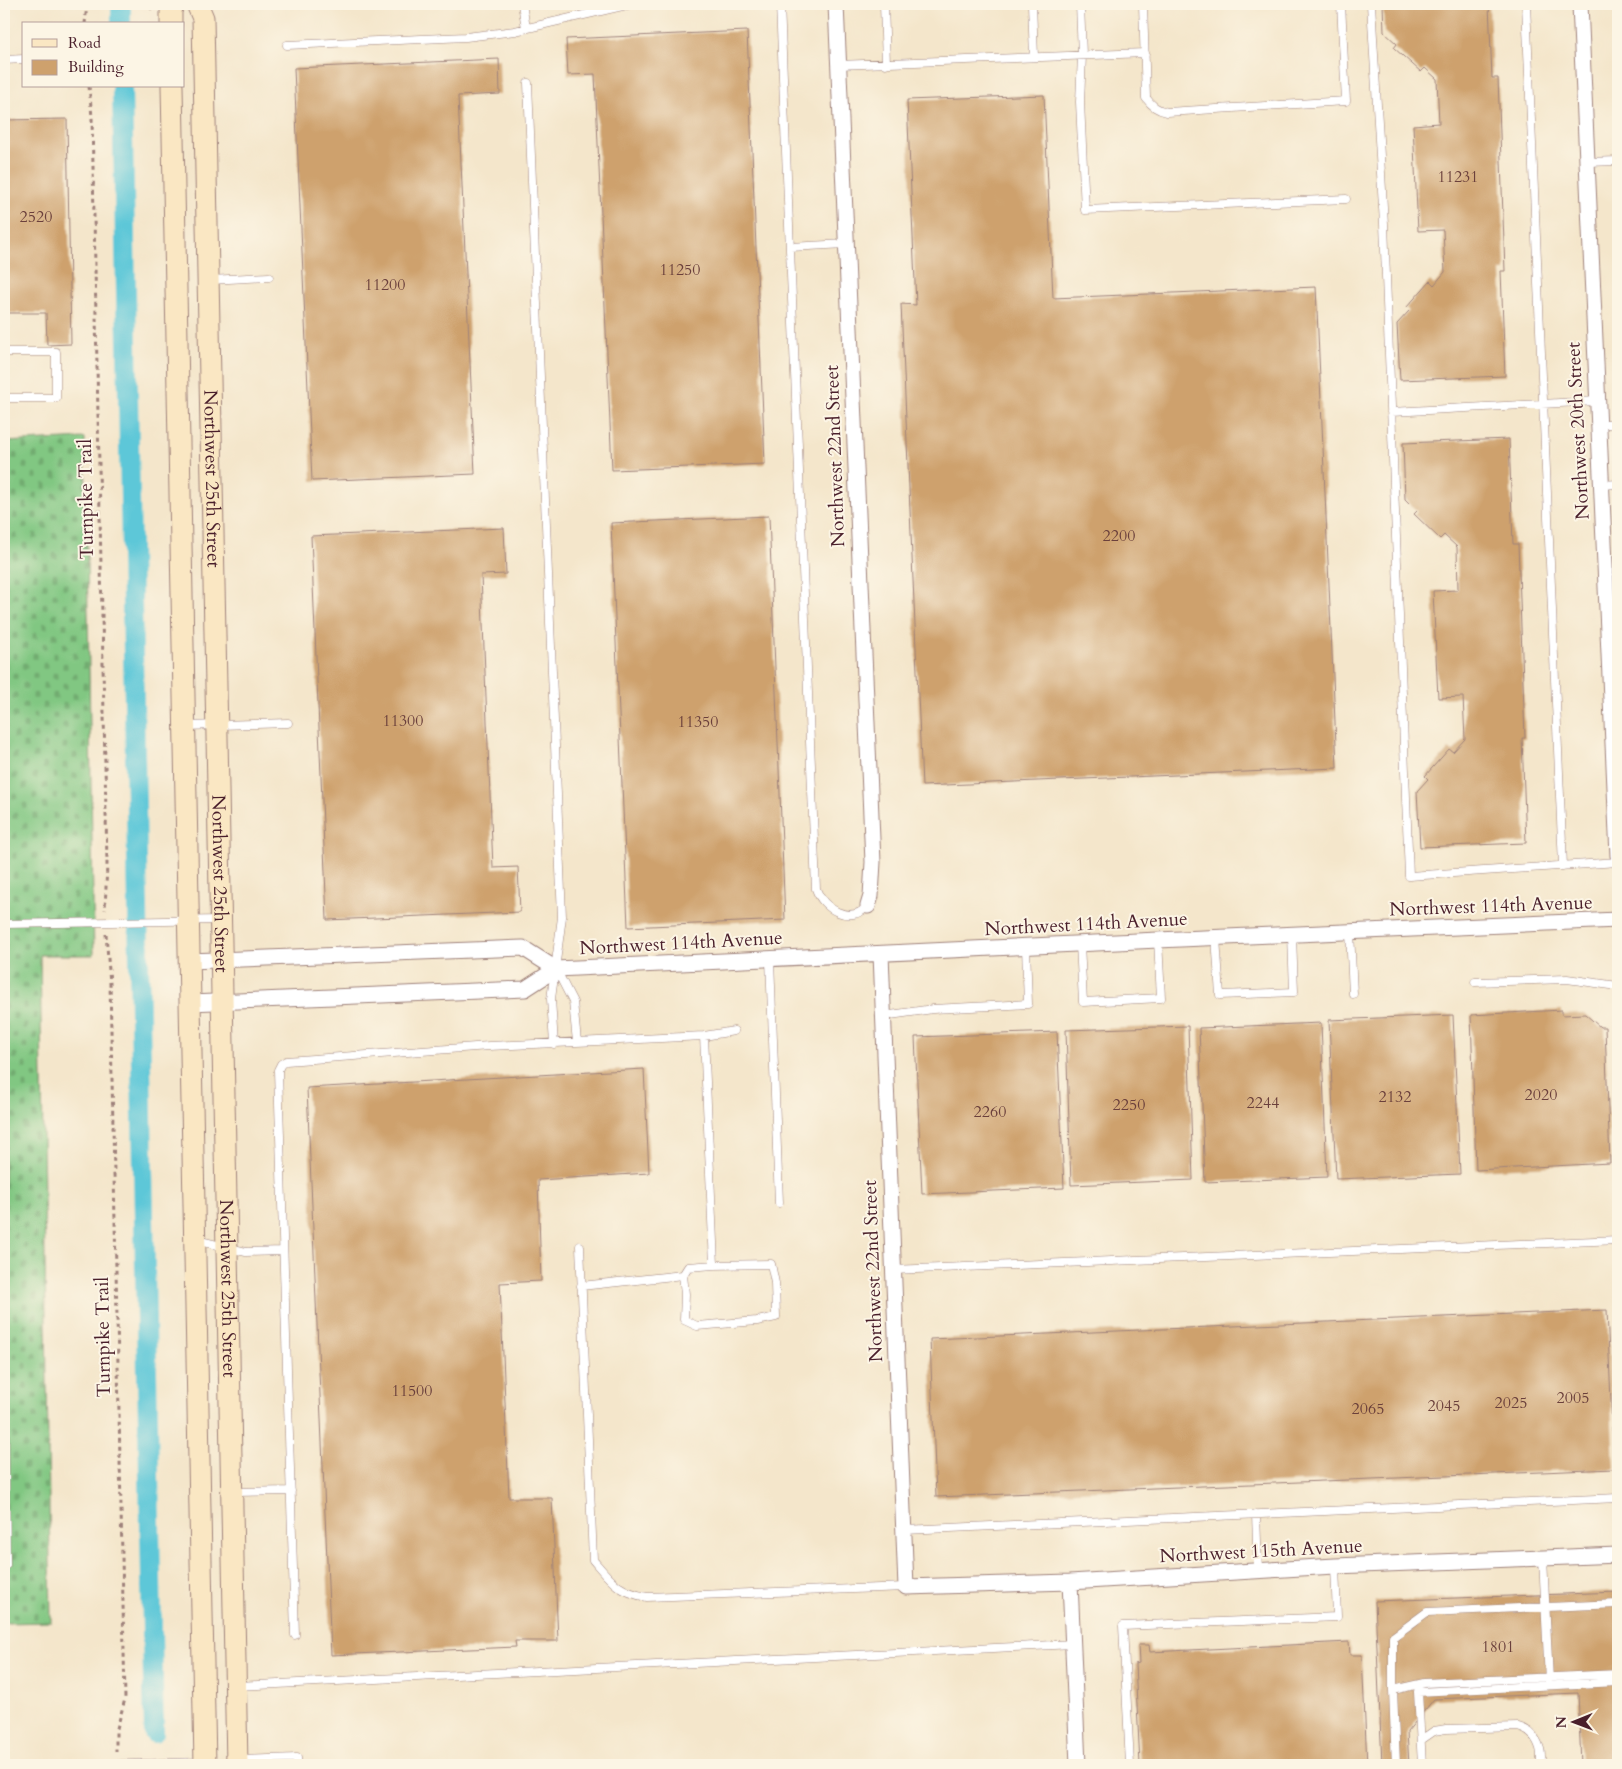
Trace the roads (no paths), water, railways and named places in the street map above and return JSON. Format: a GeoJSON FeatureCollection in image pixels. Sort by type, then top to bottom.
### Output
{"type":"FeatureCollection","features":[{"type":"Feature","properties":{"kind":"main road"},"geometry":{"type":"LineString","coordinates":[[171,22],[173,4]]}},
{"type":"Feature","properties":{"kind":"main road","name":"Northwest 25th Street"},"geometry":{"type":"LineString","coordinates":[[197,4],[203,18],[237,1763]]}},
{"type":"Feature","properties":{"kind":"main road","name":"Northwest 25th Street"},"geometry":{"type":"LineString","coordinates":[[172,88],[205,1764]]}},
{"type":"Feature","properties":{"kind":"main road"},"geometry":{"type":"LineString","coordinates":[[205,1764],[237,1763]]}},
{"type":"Feature","properties":{"kind":"street","name":"Northwest 22nd Street"},"geometry":{"type":"LineString","coordinates":[[836,4],[873,862],[871,896],[868,906]]}},
{"type":"Feature","properties":{"kind":"street","name":"Northwest 20th Street"},"geometry":{"type":"LineString","coordinates":[[1580,4],[1601,485],[1615,697],[1618,856]]}},
{"type":"Feature","properties":{"kind":"street","name":"Northwest 114th Avenue"},"geometry":{"type":"LineString","coordinates":[[190,1003],[525,988],[556,969],[1618,920]]}},
{"type":"Feature","properties":{"kind":"street","name":"Northwest 114th Avenue"},"geometry":{"type":"LineString","coordinates":[[189,961],[523,948],[556,969]]}},
{"type":"Feature","properties":{"kind":"street","name":"Northwest 22nd Street"},"geometry":{"type":"LineString","coordinates":[[881,954],[906,1586]]}},
{"type":"Feature","properties":{"kind":"street","name":"Northwest 115th Avenue"},"geometry":{"type":"LineString","coordinates":[[906,1586],[1070,1582],[1335,1566],[1618,1555]]}},
{"type":"Feature","properties":{"kind":"street"},"geometry":{"type":"LineString","coordinates":[[1070,1582],[1078,1765]]}},
{"type":"Feature","properties":{"kind":"lane"},"geometry":{"type":"LineString","coordinates":[[522,4],[526,28]]}},
{"type":"Feature","properties":{"kind":"lane"},"geometry":{"type":"LineString","coordinates":[[286,45],[466,38],[526,28],[631,4]]}},
{"type":"Feature","properties":{"kind":"lane"},"geometry":{"type":"LineString","coordinates":[[780,4],[816,889],[826,904],[841,914],[856,913],[868,906]]}},
{"type":"Feature","properties":{"kind":"lane"},"geometry":{"type":"LineString","coordinates":[[884,4],[886,64]]}},
{"type":"Feature","properties":{"kind":"lane"},"geometry":{"type":"LineString","coordinates":[[1032,4],[1034,58]]}},
{"type":"Feature","properties":{"kind":"lane"},"geometry":{"type":"LineString","coordinates":[[1080,4],[1082,56],[1080,102],[1085,210],[1346,199]]}},
{"type":"Feature","properties":{"kind":"lane"},"geometry":{"type":"LineString","coordinates":[[1143,4],[1146,98],[1151,105],[1160,111],[1167,112],[1346,101],[1341,4]]}},
{"type":"Feature","properties":{"kind":"lane"},"geometry":{"type":"LineString","coordinates":[[1371,4],[1384,224],[1409,876],[1618,862]]}},
{"type":"Feature","properties":{"kind":"lane"},"geometry":{"type":"LineString","coordinates":[[1526,4],[1563,866]]}},
{"type":"Feature","properties":{"kind":"lane"},"geometry":{"type":"LineString","coordinates":[[838,65],[1145,53]]}},
{"type":"Feature","properties":{"kind":"lane"},"geometry":{"type":"LineString","coordinates":[[4,60],[22,59]]}},
{"type":"Feature","properties":{"kind":"lane"},"geometry":{"type":"LineString","coordinates":[[528,83],[562,917],[551,999],[554,1044]]}},
{"type":"Feature","properties":{"kind":"lane"},"geometry":{"type":"LineString","coordinates":[[1587,162],[1618,161]]}},
{"type":"Feature","properties":{"kind":"lane"},"geometry":{"type":"LineString","coordinates":[[790,247],[846,244]]}},
{"type":"Feature","properties":{"kind":"lane"},"geometry":{"type":"LineString","coordinates":[[208,280],[269,277]]}},
{"type":"Feature","properties":{"kind":"lane"},"geometry":{"type":"LineString","coordinates":[[4,352],[56,352],[56,398],[4,398]]}},
{"type":"Feature","properties":{"kind":"lane"},"geometry":{"type":"LineString","coordinates":[[1390,412],[1597,401]]}},
{"type":"Feature","properties":{"kind":"lane"},"geometry":{"type":"LineString","coordinates":[[1598,424],[1618,424]]}},
{"type":"Feature","properties":{"kind":"lane"},"geometry":{"type":"LineString","coordinates":[[1601,485],[1618,484]]}},
{"type":"Feature","properties":{"kind":"lane"},"geometry":{"type":"LineString","coordinates":[[184,726],[288,723]]}},
{"type":"Feature","properties":{"kind":"lane"},"geometry":{"type":"LineString","coordinates":[[4,924],[221,920]]}},
{"type":"Feature","properties":{"kind":"lane"},"geometry":{"type":"LineString","coordinates":[[1350,932],[1353,994]]}},
{"type":"Feature","properties":{"kind":"lane"},"geometry":{"type":"LineString","coordinates":[[1216,938],[1220,995],[1294,992],[1292,935]]}},
{"type":"Feature","properties":{"kind":"lane"},"geometry":{"type":"LineString","coordinates":[[1080,944],[1083,1002],[1161,998],[1158,940]]}},
{"type":"Feature","properties":{"kind":"lane"},"geometry":{"type":"LineString","coordinates":[[883,1016],[933,1009],[1028,1004],[1026,947]]}},
{"type":"Feature","properties":{"kind":"lane"},"geometry":{"type":"LineString","coordinates":[[770,959],[778,1203]]}},
{"type":"Feature","properties":{"kind":"lane"},"geometry":{"type":"LineString","coordinates":[[556,969],[573,1002],[577,1042]]}},
{"type":"Feature","properties":{"kind":"lane"},"geometry":{"type":"LineString","coordinates":[[1475,982],[1567,979],[1618,986]]}},
{"type":"Feature","properties":{"kind":"lane"},"geometry":{"type":"LineString","coordinates":[[295,1635],[278,1070],[281,1064],[286,1061],[460,1048],[704,1036],[734,1031]]}},
{"type":"Feature","properties":{"kind":"lane"},"geometry":{"type":"LineString","coordinates":[[704,1036],[714,1265]]}},
{"type":"Feature","properties":{"kind":"lane"},"geometry":{"type":"LineString","coordinates":[[194,1239],[246,1252],[283,1251]]}},
{"type":"Feature","properties":{"kind":"lane"},"geometry":{"type":"LineString","coordinates":[[893,1270],[1618,1240]]}},
{"type":"Feature","properties":{"kind":"lane"},"geometry":{"type":"LineString","coordinates":[[580,1246],[593,1560],[612,1583],[631,1594],[647,1597],[906,1586]]}},
{"type":"Feature","properties":{"kind":"lane"},"geometry":{"type":"LineString","coordinates":[[772,1264],[775,1283],[776,1317],[756,1321],[697,1326],[684,1320],[683,1275],[688,1267],[772,1264]]}},
{"type":"Feature","properties":{"kind":"lane"},"geometry":{"type":"LineString","coordinates":[[581,1286],[683,1275]]}},
{"type":"Feature","properties":{"kind":"lane"},"geometry":{"type":"LineString","coordinates":[[4,1364],[6,1565],[4,1565]]}},
{"type":"Feature","properties":{"kind":"lane"},"geometry":{"type":"LineString","coordinates":[[232,1492],[290,1491]]}},
{"type":"Feature","properties":{"kind":"lane"},"geometry":{"type":"LineString","coordinates":[[904,1530],[1618,1498]]}},
{"type":"Feature","properties":{"kind":"lane"},"geometry":{"type":"LineString","coordinates":[[1256,1514],[1258,1570]]}},
{"type":"Feature","properties":{"kind":"lane"},"geometry":{"type":"LineString","coordinates":[[1543,1558],[1549,1685]]}},
{"type":"Feature","properties":{"kind":"lane"},"geometry":{"type":"LineString","coordinates":[[1130,1765],[1123,1626],[1337,1617],[1335,1566]]}},
{"type":"Feature","properties":{"kind":"lane"},"geometry":{"type":"LineString","coordinates":[[1396,1765],[1393,1637],[1427,1612],[1618,1604]]}},
{"type":"Feature","properties":{"kind":"lane"},"geometry":{"type":"LineString","coordinates":[[235,1687],[322,1681],[1073,1644]]}},
{"type":"Feature","properties":{"kind":"lane"},"geometry":{"type":"LineString","coordinates":[[1393,1690],[1424,1683],[1618,1674]]}},
{"type":"Feature","properties":{"kind":"lane"},"geometry":{"type":"LineString","coordinates":[[1422,1765],[1418,1692],[1618,1682]]}},
{"type":"Feature","properties":{"kind":"lane"},"geometry":{"type":"LineString","coordinates":[[1420,1740],[1434,1732],[1446,1729],[1524,1729],[1533,1735],[1540,1748],[1540,1765]]}},
{"type":"Feature","properties":{"kind":"lane"},"geometry":{"type":"LineString","coordinates":[[237,1763],[297,1758],[298,1765]]}},
{"type":"Feature","properties":{"kind":"lane"},"geometry":{"type":"LineString","coordinates":[[98,1765],[205,1764]]}},
{"type":"Feature","properties":{"kind":"waterway"},"geometry":{"type":"LineString","coordinates":[[121,9],[121,22]]}},
{"type":"Feature","properties":{"kind":"waterway"},"geometry":{"type":"LineString","coordinates":[[122,88],[154,1733]]}}]}
